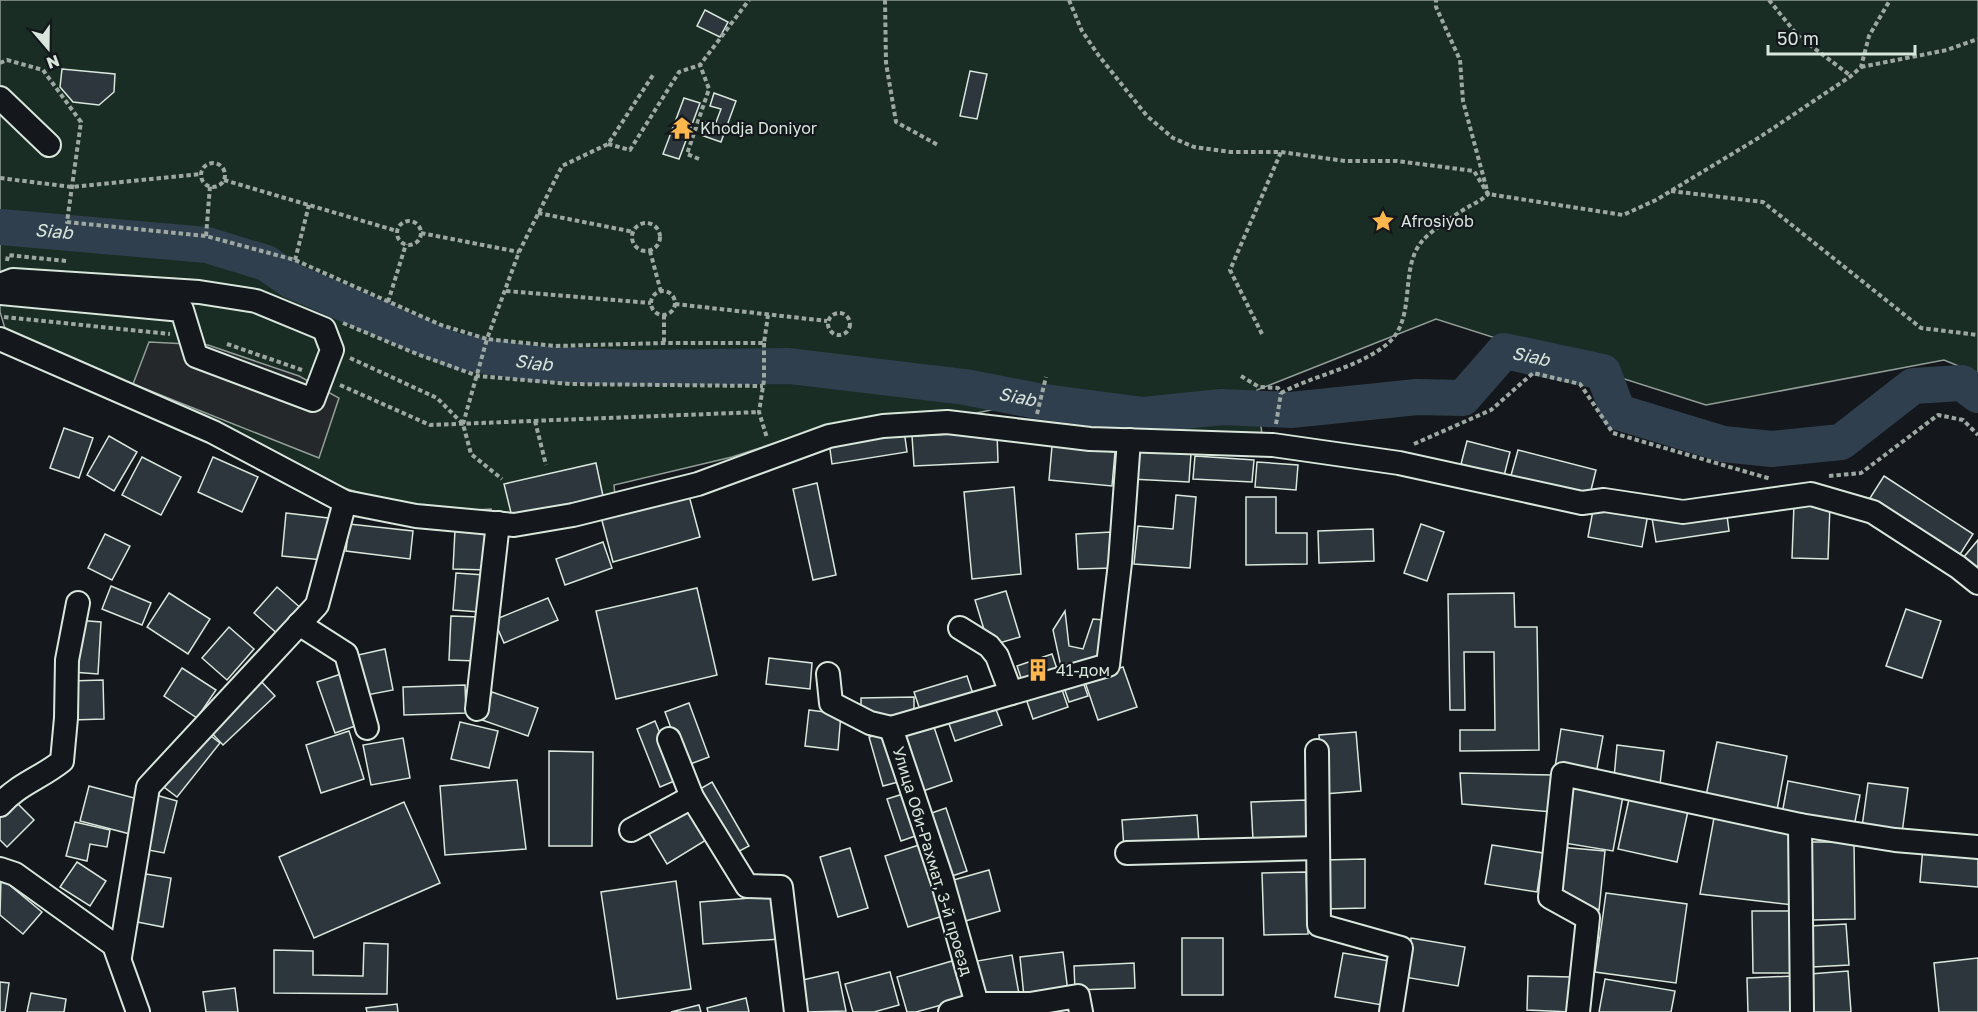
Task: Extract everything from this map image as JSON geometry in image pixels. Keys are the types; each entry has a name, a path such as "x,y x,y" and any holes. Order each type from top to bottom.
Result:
{"street":[{"path":"0,98 49,145"},
{"path":"0,285 13,280 163,288 256,301 324,329 333,350 313,400 196,356 182,310 0,293"},
{"path":"0,339 213,432 345,502 416,516 514,525 595,509 698,484 828,436 883,426 947,422 1090,439 1273,445 1399,463 1582,503 1604,500 1683,512 1811,494 1873,512 1958,567 1978,583"},
{"name":"Улица Оби-Рахмат, 3-й проезд","path":"976,1004 942,880 891,728 1108,665 1120,563 1129,440"},
{"path":"120,957 148,787 317,605 345,502"},
{"path":"477,709 498,524"},
{"path":"0,805 12,791 42,777 62,761 68,660 78,603"},
{"path":"299,624 346,654 367,728"},
{"path":"960,628 989,646 998,656 1011,693"},
{"path":"828,674 831,702 870,723 891,728"},
{"path":"669,739 692,797 747,886 781,887 796,1012"},
{"path":"1317,751 1319,925 1401,948 1390,1012"},
{"path":"1578,1012 1588,918 1550,897 1563,774 1800,825 1895,840 1978,847"},
{"path":"631,830 692,797"},
{"path":"1800,825 1802,1012"},
{"path":"1127,853 1318,848"},
{"path":"0,869 15,874 114,945 138,1012"},
{"path":"950,1012 976,1004 1030,1004 1078,996 1081,1012"}],"path":[{"path":"608,144 630,150 679,72 700,65 749,0"},
{"path":"885,0 886,63 896,122 938,145"},
{"path":"1069,0 1082,31 1147,116 1173,138 1194,147 1281,152 1345,161 1397,161 1474,171 1488,194 1623,215 1671,191 1760,137 1861,67 1947,50 1978,39"},
{"path":"1437,0 1436,7 1460,60 1463,101 1488,194"},
{"path":"1769,0 1798,36 1851,76"},
{"path":"1861,67 1869,36 1890,0"},
{"path":"0,63 7,60 43,70 81,122 67,222 206,236 295,260 441,325 487,339 555,346 764,343"},
{"path":"699,159 687,154 709,89 700,65"},
{"path":"463,424 487,339 519,252 562,166 608,144 653,75"},
{"path":"1262,334 1230,270 1281,152"},
{"path":"216,163 224,170 224,180 220,184 210,186 206,184 201,174 206,165 216,163"},
{"path":"0,178 72,187 201,174"},
{"path":"224,180 397,231"},
{"path":"206,236 210,186"},
{"path":"1671,191 1763,202 1921,328 1978,335"},
{"path":"1281,393 1303,381 1353,363 1387,344 1401,323 1412,260 1424,238 1465,209 1480,202 1488,194"},
{"path":"295,260 309,205"},
{"path":"538,213 634,232"},
{"path":"412,221 420,228 421,233 416,242 406,244 398,238 397,231 402,223 412,221"},
{"path":"643,224 649,224 659,231 659,243 650,251 639,249 634,244 634,232 643,224"},
{"path":"421,233 519,252"},
{"path":"388,302 406,244"},
{"path":"650,251 661,291"},
{"path":"505,291 651,303"},
{"path":"651,303 661,291"},
{"path":"651,303 656,313 664,315 671,313 675,304 671,294 661,291"},
{"path":"675,304 827,321"},
{"path":"842,313 850,321 850,327 847,332 836,336 831,333 827,321 830,316 842,313"},
{"path":"664,315 664,343"},
{"path":"768,315 764,343 764,380 759,412 772,456"},
{"path":"333,350 437,398 463,424 471,454 502,479"},
{"path":"1412,445 1491,410 1533,373 1580,384 1613,434 1699,456 1778,481"},
{"path":"478,376 570,384 763,386"},
{"path":"1241,376 1259,387 1278,388 1281,393 1273,445"},
{"path":"1037,414 1046,377"},
{"path":"463,424 759,412"},
{"path":"1825,477 1861,473 1938,415 1963,420 1978,435"},
{"path":"535,421 546,465"}],"green space":[{"name":"Afrosiyob","path":"0,0 1978,0 1978,374 1944,360 1706,405 1436,319 1257,390 1263,444 1019,404 972,414 835,423 732,457 614,485 615,496 494,521 491,509 455,510 419,506 350,490 282,465 13,355 0,312"}],"shaded area":[{"path":"149,342 208,345 299,376 339,398 319,458 133,384"}],"building":[{"path":"705,10 728,22 720,37 697,26"},
{"path":"62,69 115,74 114,92 99,105 73,102 60,87"},
{"path":"970,71 987,74 977,119 960,116"},
{"path":"714,93 736,101 721,142 701,135 706,122 715,125 721,109 710,106"},
{"name":"Khodja Doniyor","path":"684,98 700,103 679,159 663,154"},
{"path":"64,428 93,438 79,478 50,468"},
{"path":"904,430 907,452 832,464 829,442"},
{"path":"997,432 998,462 914,466 912,436"},
{"path":"109,436 137,452 114,491 87,475"},
{"path":"1467,441 1510,452 1504,476 1461,464"},
{"path":"1052,446 1115,452 1112,486 1049,480"},
{"path":"1518,450 1596,470 1589,498 1510,479"},
{"path":"1133,451 1191,454 1189,482 1131,479"},
{"path":"1195,456 1254,460 1252,482 1193,479"},
{"path":"142,457 181,477 161,515 122,495"},
{"path":"213,457 258,477 242,512 198,492"},
{"path":"1257,462 1298,465 1296,490 1255,487"},
{"path":"596,463 603,496 512,517 504,484"},
{"path":"1884,476 1973,534 1959,556 1870,498"},
{"path":"817,483 836,575 813,580 793,489"},
{"path":"1014,487 1021,574 972,579 964,492"},
{"path":"688,492 700,537 613,562 601,517"},
{"path":"1176,495 1196,497 1190,568 1134,564 1138,526 1173,529"},
{"path":"1246,497 1276,497 1276,533 1307,533 1307,564 1246,565"},
{"path":"1794,504 1830,505 1828,559 1792,558"},
{"path":"1594,505 1648,514 1642,547 1588,537"},
{"path":"1726,508 1729,531 1656,542 1652,518"},
{"path":"286,513 328,518 323,560 282,556"},
{"path":"349,524 413,531 410,559 346,551"},
{"path":"1421,524 1444,532 1427,581 1404,573"},
{"path":"1373,529 1374,561 1319,563 1318,531"},
{"path":"455,530 491,532 489,570 453,569"},
{"path":"1111,532 1113,568 1078,569 1076,534"},
{"path":"105,534 130,546 112,580 88,568"},
{"path":"1978,540 1978,571 1963,558"},
{"path":"603,542 612,568 565,585 556,559"},
{"path":"456,573 484,575 480,612 453,610"},
{"path":"111,586 151,603 142,625 102,609"},
{"path":"277,587 303,610 280,636 254,613"},
{"path":"697,588 717,675 616,699 596,611"},
{"path":"1006,591 1020,637 989,646 975,600"},
{"path":"169,593 210,619 188,654 147,627"},
{"path":"1514,593 1515,627 1537,627 1539,750 1460,751 1460,730 1495,730 1494,652 1464,652 1465,710 1450,710 1448,594"},
{"path":"548,598 558,620 504,643 494,620"},
{"path":"1906,609 1941,621 1922,678 1886,666"},
{"path":"1065,611 1069,646 1083,649 1093,619 1104,620 1100,664 1063,676 1053,630"},
{"path":"451,616 479,617 477,661 449,660"},
{"path":"76,620 101,622 98,674 72,672"},
{"path":"229,627 254,649 227,680 202,658"},
{"path":"385,649 393,690 367,695 358,655"},
{"name":"41-дом","path":"1052,654 1059,675 1024,687 1017,666"},
{"path":"769,658 812,663 810,689 766,684"},
{"path":"1123,667 1137,707 1098,720 1084,679"},
{"path":"182,668 216,690 197,718 164,696"},
{"path":"344,673 361,724 335,733 317,682"},
{"path":"967,676 975,700 922,716 914,692"},
{"path":"1081,676 1088,696 1069,702 1062,682"},
{"path":"258,678 275,696 223,745 206,727"},
{"path":"103,680 104,719 71,720 70,681"},
{"path":"1059,681 1068,707 1033,719 1024,693"},
{"path":"465,685 466,713 404,715 403,687"},
{"path":"492,692 538,708 528,736 482,720"},
{"path":"914,697 914,715 861,716 861,698"},
{"path":"992,699 1002,725 955,741 946,715"},
{"path":"689,703 709,757 685,766 665,712"},
{"path":"809,710 841,714 838,750 805,746"},
{"path":"931,718 952,781 917,793 895,730"},
{"path":"655,721 679,779 660,787 637,729"},
{"path":"460,722 498,731 489,768 451,759"},
{"path":"1561,729 1603,736 1596,774 1555,767"},
{"path":"203,730 220,743 177,797 160,784"},
{"path":"349,731 364,779 321,793 306,745"},
{"path":"888,732 902,781 883,786 869,737"},
{"path":"1356,732 1361,791 1324,794 1319,735"},
{"path":"403,738 410,778 371,785 363,745"},
{"path":"1717,742 1787,756 1777,810 1706,796"},
{"path":"1617,745 1664,751 1660,784 1614,778"},
{"path":"549,751 593,752 592,846 549,846"},
{"path":"1460,773 1553,775 1552,812 1462,804"},
{"path":"517,780 526,849 445,855 440,786"},
{"path":"1788,781 1860,795 1854,827 1782,814"},
{"path":"712,782 749,846 732,855 695,792"},
{"path":"1868,783 1908,788 1902,833 1862,827"},
{"path":"89,786 138,799 130,834 80,821"},
{"path":"1568,786 1623,796 1613,851 1558,842"},
{"path":"906,793 921,834 901,841 887,799"},
{"path":"156,795 177,801 164,853 143,849"},
{"path":"1629,799 1688,811 1677,862 1618,849"},
{"path":"14,800 34,820 7,847 0,840 0,814"},
{"path":"1306,800 1307,838 1253,840 1251,802"},
{"path":"404,802 440,883 314,938 279,857"},
{"path":"689,802 711,837 667,864 646,829"},
{"path":"946,808 967,871 946,878 926,815"},
{"path":"1197,815 1199,844 1124,849 1122,820"},
{"path":"1714,818 1790,834 1793,905 1700,894"},
{"path":"75,822 110,830 107,847 90,844 87,861 66,856"},
{"path":"1812,842 1854,842 1855,919 1813,920"},
{"path":"922,844 946,915 908,927 885,856"},
{"path":"1492,845 1543,853 1537,892 1485,884"},
{"path":"1559,847 1605,851 1599,910 1555,891"},
{"path":"1923,847 1978,852 1978,887 1920,882"},
{"path":"850,848 868,908 838,917 820,857"},
{"path":"1365,859 1365,908 1324,909 1324,860"},
{"path":"77,862 106,881 90,906 60,887"},
{"path":"989,870 1000,911 962,922 950,881"},
{"path":"1306,872 1308,934 1264,935 1262,873"},
{"path":"140,873 171,878 163,927 132,921"},
{"path":"1,878 42,912 23,934 0,915"},
{"path":"676,881 691,989 617,999 601,892"},
{"path":"1606,893 1687,904 1676,983 1595,972"},
{"path":"777,896 780,939 703,944 700,902"},
{"path":"1752,911 1794,911 1794,973 1753,973"},
{"path":"1846,924 1849,965 1812,967 1810,926"},
{"path":"1182,938 1223,938 1223,995 1182,995"},
{"path":"1411,938 1465,947 1458,986 1404,977"},
{"path":"364,943 388,944 387,994 274,993 274,950 313,951 313,975 363,976"},
{"path":"1063,952 1068,992 1024,997 1020,957"},
{"path":"1343,953 1390,961 1382,1005 1335,997"},
{"path":"1012,955 1019,994 983,1001 977,961"},
{"path":"1978,958 1978,1012 1939,1012 1934,963"},
{"path":"952,961 963,999 916,1012 907,1012 897,977"},
{"path":"1134,963 1135,988 1075,990 1074,966"},
{"path":"1848,971 1851,1012 1813,1012 1810,974"},
{"path":"838,972 846,1011 805,1012 798,981"},
{"path":"890,972 899,1005 874,1012 853,1012 845,984"},
{"path":"1528,976 1572,977 1571,1012 1527,1010"},
{"path":"1794,976 1794,1012 1748,1012 1747,978"},
{"path":"1605,979 1675,991 1671,1012 1599,1012"},
{"path":"0,982 9,983 5,1012 0,1012"},
{"path":"235,988 238,1012 206,1012 203,992"},
{"path":"31,993 66,999 64,1012 27,1012"},
{"path":"746,998 749,1012 708,1012 707,1008"},
{"path":"397,1004 398,1012 367,1012 366,1008"},
{"path":"699,1005 701,1012 671,1012"}],"waterway":[{"name":"Siab","path":"0,227 207,245 266,263 292,281 455,351 537,364 638,368 789,366 965,387 1037,401 1143,415 1222,407 1291,410 1417,397 1463,398 1504,351 1603,372 1618,412 1723,444 1772,449 1841,442 1913,386 1962,383 1978,395"}],"place":[{"name":"Khodja Doniyor","path":"682,128"},
{"name":"Afrosiyob","path":"1383,221"},
{"name":"41-дом","path":"1038,670"}]}
